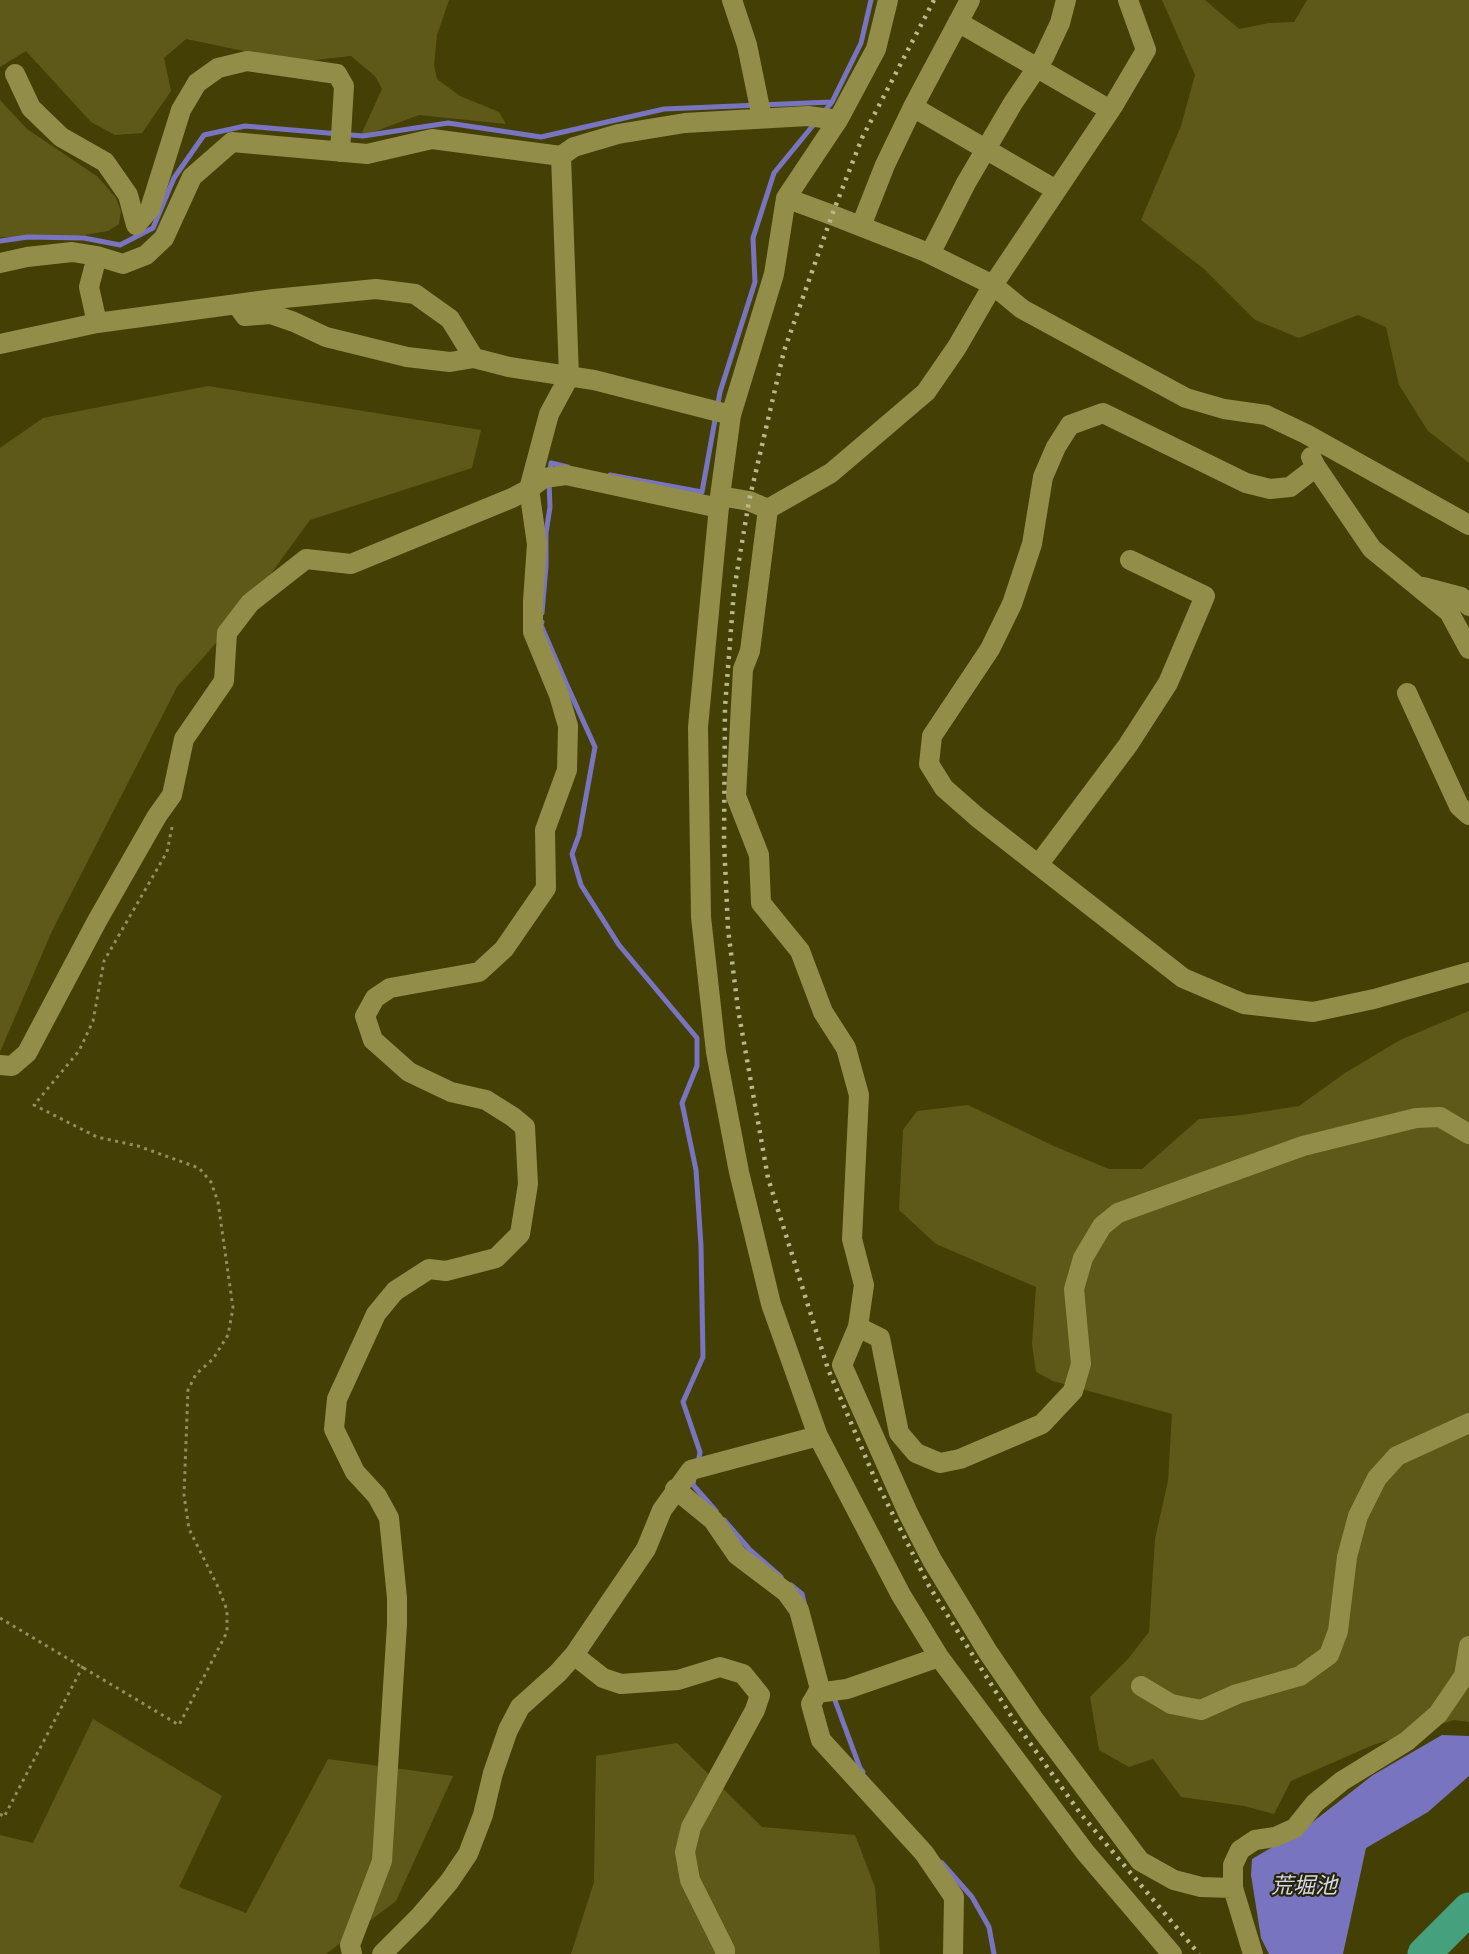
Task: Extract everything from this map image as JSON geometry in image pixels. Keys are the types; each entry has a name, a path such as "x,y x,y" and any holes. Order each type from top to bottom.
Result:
{"highway":[{"path":"1434,1945 1469,1910"}],"street":[{"path":"732,0 747,45 762,118"},
{"path":"888,0 876,49 838,120 786,198 774,274 731,416 719,502 698,727 700,917 716,1052 739,1172 771,1305 818,1436 901,1595 939,1657 1084,1852 1172,1954"},
{"path":"861,226 885,165 970,0"},
{"path":"930,254 952,208 1053,39 1066,0"},
{"path":"768,509 831,473 926,392 957,347 993,285 1110,110 1146,50 1128,0"},
{"path":"958,22 1110,110"},
{"path":"15,74 31,108 61,137 105,162 128,195 136,225 150,209 181,110 196,83 218,68 247,61 337,74 344,86 340,152"},
{"path":"913,107 1056,190"},
{"path":"0,263 27,257 72,252 97,256 123,264 146,255 164,238 192,177 232,142 367,154 432,139 561,156 574,147 618,134 685,123 808,116 838,120"},
{"path":"352,1954 350,1945 382,1861 397,1636 397,1598 389,1518 377,1496 355,1472 334,1430 338,1399 376,1314 395,1291 429,1269 446,1271 495,1258 520,1234 528,1185 525,1127 513,1116 486,1100 451,1092 409,1072 373,1040 364,1016 375,998 390,988 479,972 504,949 546,888 545,830 567,770 568,726 559,695 533,632 537,544 529,489 549,414 568,377 561,156"},
{"path":"786,198 930,254 993,285 1022,309 1186,398 1224,409 1266,415 1306,434 1469,525"},
{"path":"97,256 89,287 97,323"},
{"path":"0,344 97,323 236,304 376,289 415,294 450,319 474,358"},
{"path":"236,304 245,316 271,314 326,337 407,357 450,362 474,358 510,368 594,380 731,416"},
{"path":"1316,467 1290,487 1270,489 1246,483 1102,413 1070,425 1056,447 1043,477 1032,544 1012,604 990,649 932,736 929,764 944,788 977,817 1183,978 1244,1005 1313,1012 1374,999 1469,972"},
{"path":"1306,434 1312,461 1372,549 1449,612 1469,649"},
{"path":"0,1065 12,1066 27,1053 97,921 157,816 172,795 184,739 224,681 227,633 250,603 306,559 351,564 512,498 544,478 566,475 719,502 749,501 768,509"},
{"path":"768,509 750,651 743,669 736,796 759,855 761,903 800,951 823,1012 846,1048 859,1095 852,1239 864,1285 858,1327 842,1365 908,1513 932,1560 988,1652 1033,1718 1140,1861 1174,1880 1201,1887 1233,1888"},
{"path":"1038,865 1128,745 1168,683 1205,596 1130,560"},
{"path":"1416,585 1461,597 1469,606"},
{"path":"1407,693 1459,806 1469,815"},
{"path":"858,1327 880,1338 899,1433 916,1453 940,1463 960,1459 1042,1424 1073,1391 1081,1365 1074,1289 1083,1258 1102,1226 1118,1213 1304,1146 1416,1118 1440,1116 1469,1134"},
{"path":"1141,1686 1171,1704 1201,1710 1237,1694 1300,1676 1329,1655 1338,1631 1350,1547 1358,1516 1377,1478 1397,1456 1469,1423"},
{"path":"382,1954 420,1916 449,1882 468,1854 483,1815 493,1773 508,1730 520,1707 574,1655 646,1549 662,1510 675,1490 692,1470 818,1436"},
{"path":"675,1490 713,1520 736,1555 786,1592 799,1610 820,1689 810,1704 821,1740 924,1853 954,1897 953,1954"},
{"path":"1253,1954 1233,1888 1233,1865 1240,1850 1255,1840 1275,1837 1295,1828 1315,1803 1342,1781 1407,1741 1438,1714 1464,1676 1469,1646"},
{"path":"574,1655 603,1678 621,1684 678,1680 720,1667 743,1674 760,1695 755,1710 691,1827 685,1852 690,1880 725,1954"},
{"path":"817,1693 848,1689 939,1657"}],"path":[{"path":"0,1618 179,1725 227,1632 226,1610 218,1587 189,1529 184,1495 188,1390 196,1374 213,1359 228,1335 233,1308 219,1202 211,1182 199,1168 138,1146 97,1137 34,1105 79,1051 93,1021 104,960 167,852 172,831 172,795"},
{"path":"0,1814 4,1817 83,1666"}],"shaded area":[{"path":"0,0 449,0 437,35 434,65 437,79 460,96 499,112 506,124 419,115 360,137 382,89 375,76 351,56 297,62 186,39 164,58 171,91 142,133 115,135 91,122 26,51 0,67"},
{"path":"1162,0 1205,0 1239,29 1269,23 1294,22 1307,0 1469,0 1469,463 1428,431 1399,385 1386,327 1358,315 1299,338 1255,320 1204,269 1141,220 1181,126 1195,75"},
{"path":"0,100 27,129 98,177 116,198 121,211 119,224 108,231 66,238 0,237"},
{"path":"208,386 481,430 472,468 310,520 241,615 177,687 52,931 0,1052 0,448 43,418"},
{"path":"1469,1011 1469,1722 1454,1720 1373,1745 1291,1781 1274,1814 1244,1806 1181,1797 1153,1759 1129,1767 1099,1750 1090,1697 1128,1659 1149,1632 1155,1539 1168,1481 1172,1414 1053,1381 1036,1372 1032,1344 1036,1287 936,1244 899,1210 903,1130 917,1111 968,1105 1056,1147 1109,1169 1142,1169 1199,1119 1299,1106 1345,1073 1400,1040"},
{"path":"93,1719 222,1796 179,1887 246,1913 328,1759 453,1776 396,1901 326,1954 0,1954 0,1835 33,1843"},
{"path":"677,1743 762,1827 855,1835 875,1887 880,1954 571,1954 594,1882 596,1756"}],"water":[{"name":"荒堀池","path":"1442,1735 1469,1736 1469,1776 1428,1812 1366,1848 1343,1954 1269,1954 1261,1938 1251,1875 1252,1859 1305,1828 1373,1775"}],"waterway":[{"path":"823,113 832,102 861,43 871,0"},
{"path":"0,241 28,237 84,238 120,245 153,228 174,178 204,135 245,126 363,136 448,123 541,137 664,109 832,102"},
{"path":"610,475 702,492 720,392 755,282 753,238 774,173 815,123"},
{"path":"550,472 551,463 568,467"},
{"path":"542,613 546,533 550,507 549,481"},
{"path":"542,622 541,625 595,747 579,835 572,854 581,885 619,945 697,1038 697,1066 682,1103 696,1170 701,1246 703,1357 683,1402 700,1452 698,1463"},
{"path":"694,1478 693,1485 716,1511"},
{"path":"724,1520 750,1550 781,1577"},
{"path":"791,1585 802,1594 805,1606"},
{"path":"833,1695 863,1772"},
{"path":"942,1863 972,1897 989,1927 994,1954"}],"railway":[{"path":"934,0 862,138 832,215 784,351 749,501 734,590 725,707 724,841 728,929 738,1009 768,1178 828,1369 875,1479 929,1586 1015,1722 1080,1813 1199,1954"}]}
